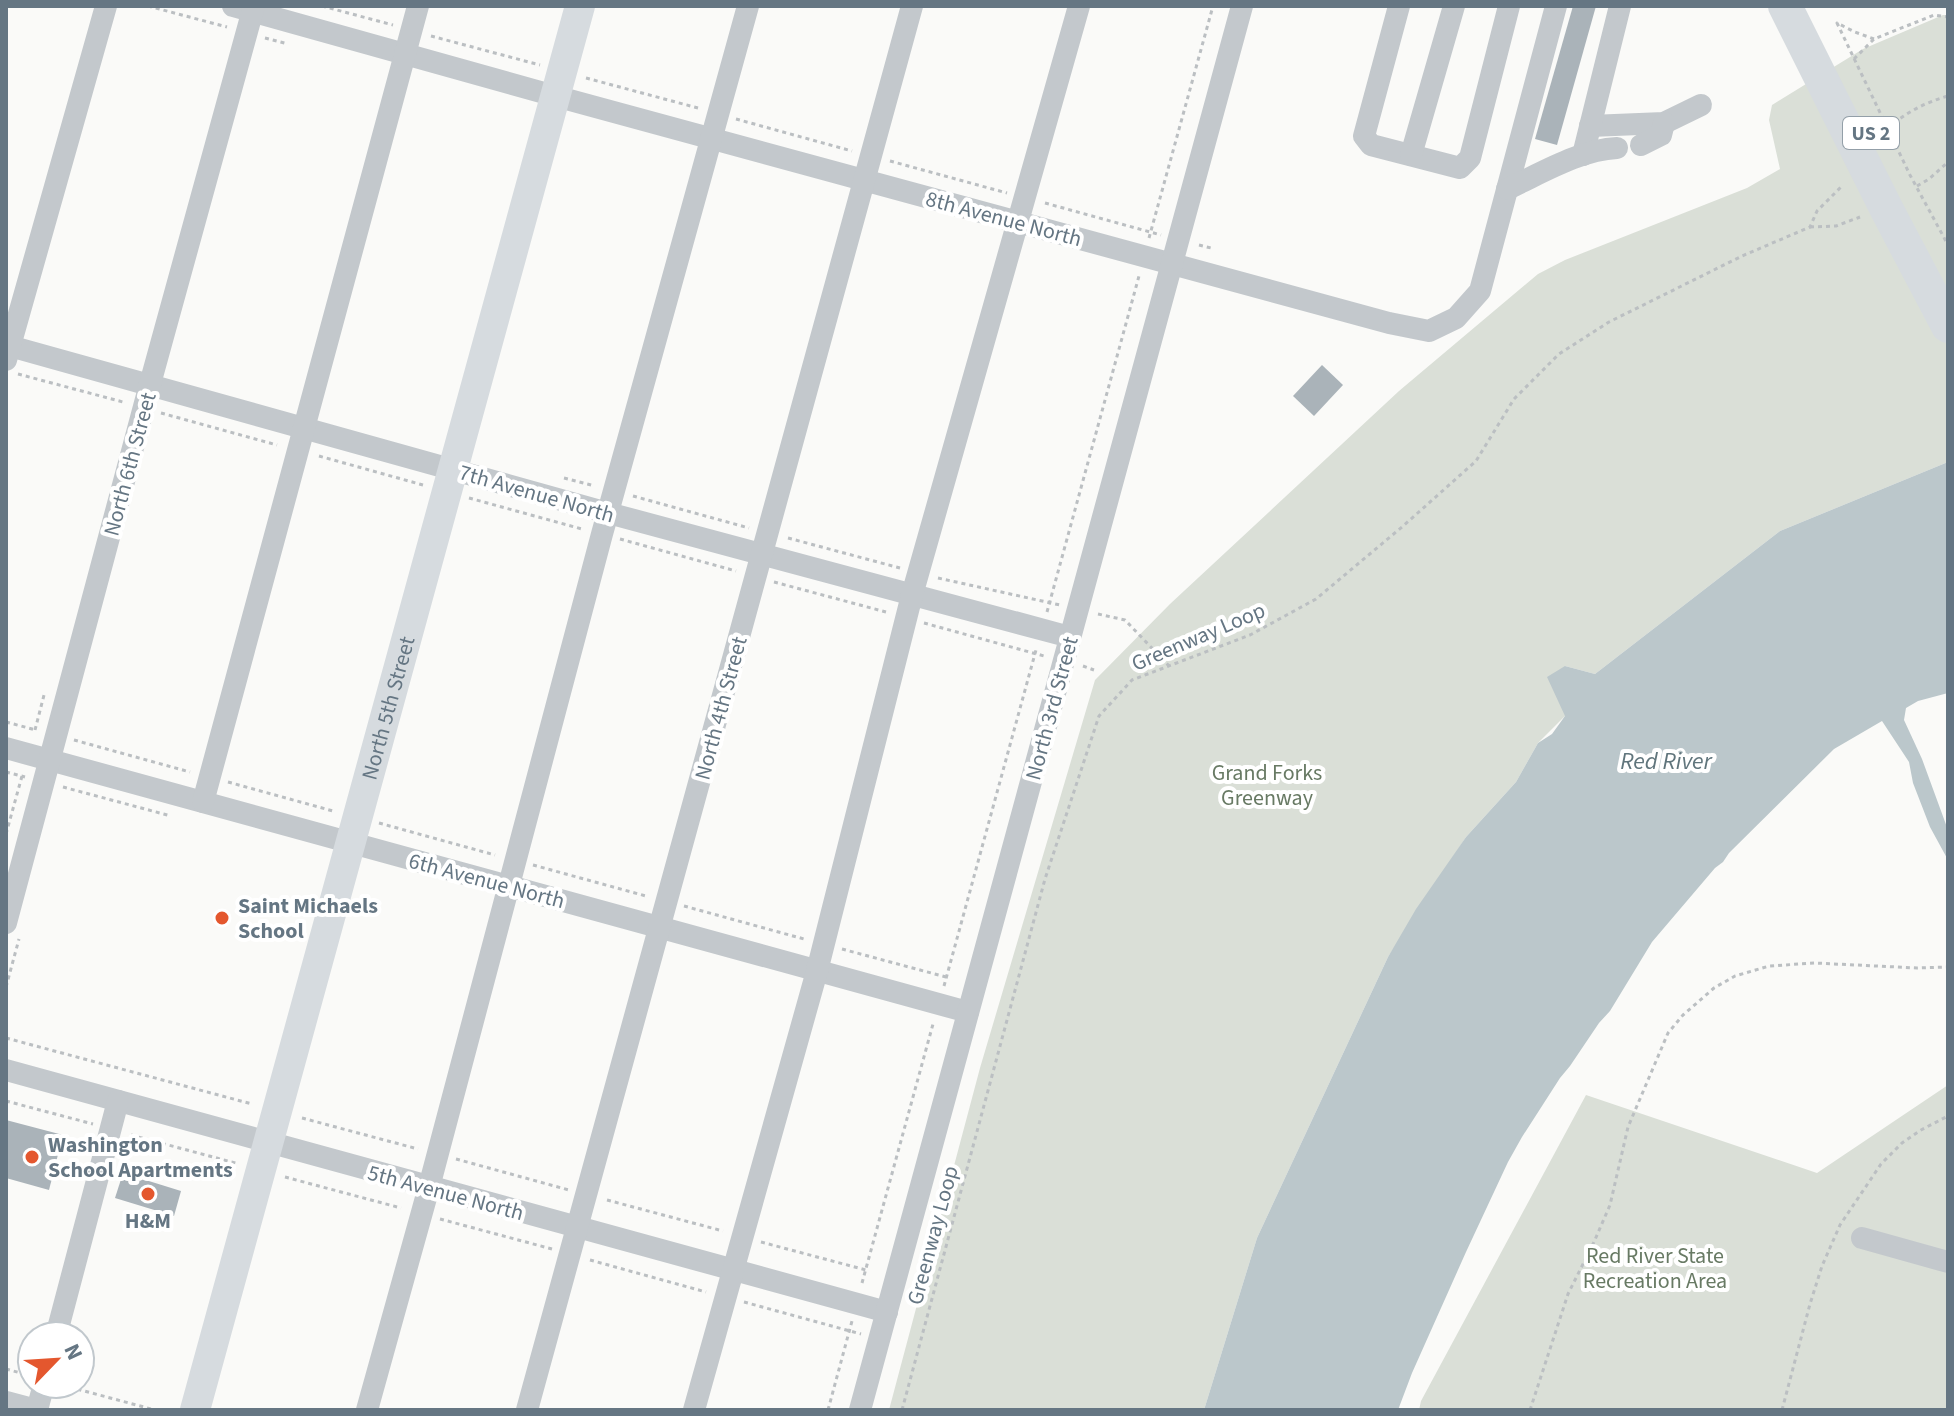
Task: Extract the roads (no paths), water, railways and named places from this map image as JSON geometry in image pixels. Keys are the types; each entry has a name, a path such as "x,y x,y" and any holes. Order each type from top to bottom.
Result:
{"highway":[{"name":"US 2","path":"1785,6 1837,68"},
{"name":"US 2","path":"1811,6 1892,203 1943,302"}],"main road":[{"name":"North 5th Street","path":"195,1410 580,6"}],"street":[{"path":"7,351 106,6"},
{"path":"203,802 418,6"},
{"path":"367,1410 748,6"},
{"name":"North 4th Street","path":"527,1410 912,6"},
{"path":"694,1410 817,971 915,584 1079,6"},
{"name":"North 3rd Street","path":"860,1410 1242,6"},
{"path":"1399,6 1364,136 1371,145 1460,168 1470,158 1509,6"},
{"path":"1411,155 1454,6"},
{"name":"8th Avenue North","path":"247,8 404,54 558,84 712,139 1389,323 1429,331 1456,318 1480,291 1556,6"},
{"path":"1583,155 1620,6"},
{"name":"North 6th Street","path":"6,923 247,8"},
{"path":"1590,126 1664,123 1701,105"},
{"path":"1641,145 1661,135 1664,123"},
{"path":"1507,189 1583,155 1617,148"},
{"name":"7th Avenue North","path":"7,351 150,384 304,428 449,480 605,524 765,544 915,584 1042,630 1070,637"},
{"name":"6th Avenue North","path":"6,748 203,802 355,830 508,886 968,1012"},
{"name":"5th Avenue North","path":"6,1070 118,1101 264,1156 429,1187 887,1312"},
{"path":"60,1320 118,1101"},
{"path":"1862,1238 1948,1262"},
{"path":"6,1402 37,1410"}],"water":[{"name":"Red River","path":"1948,462 1948,693 1918,701 1906,708 1904,720 1948,830 1948,860 1930,827 1913,783 1909,762 1882,721 1834,749 1729,853 1652,942 1610,1011 1560,1078 1508,1162 1398,1410 1204,1410 1257,1238 1388,957 1416,909 1466,837 1516,782 1538,743 1552,734 1565,716 1547,677 1565,666 1595,674 1780,531"}],"place":[{"name":"Saint Michaels School","path":"222,918"},
{"name":"Washington School Apartments","path":"32,1157"},
{"name":"H&M","path":"148,1194"}],"park label":[{"name":"Grand Forks Greenway","path":"1267,784"},
{"name":"Red River State Recreation Area","path":"1655,1268"}]}
